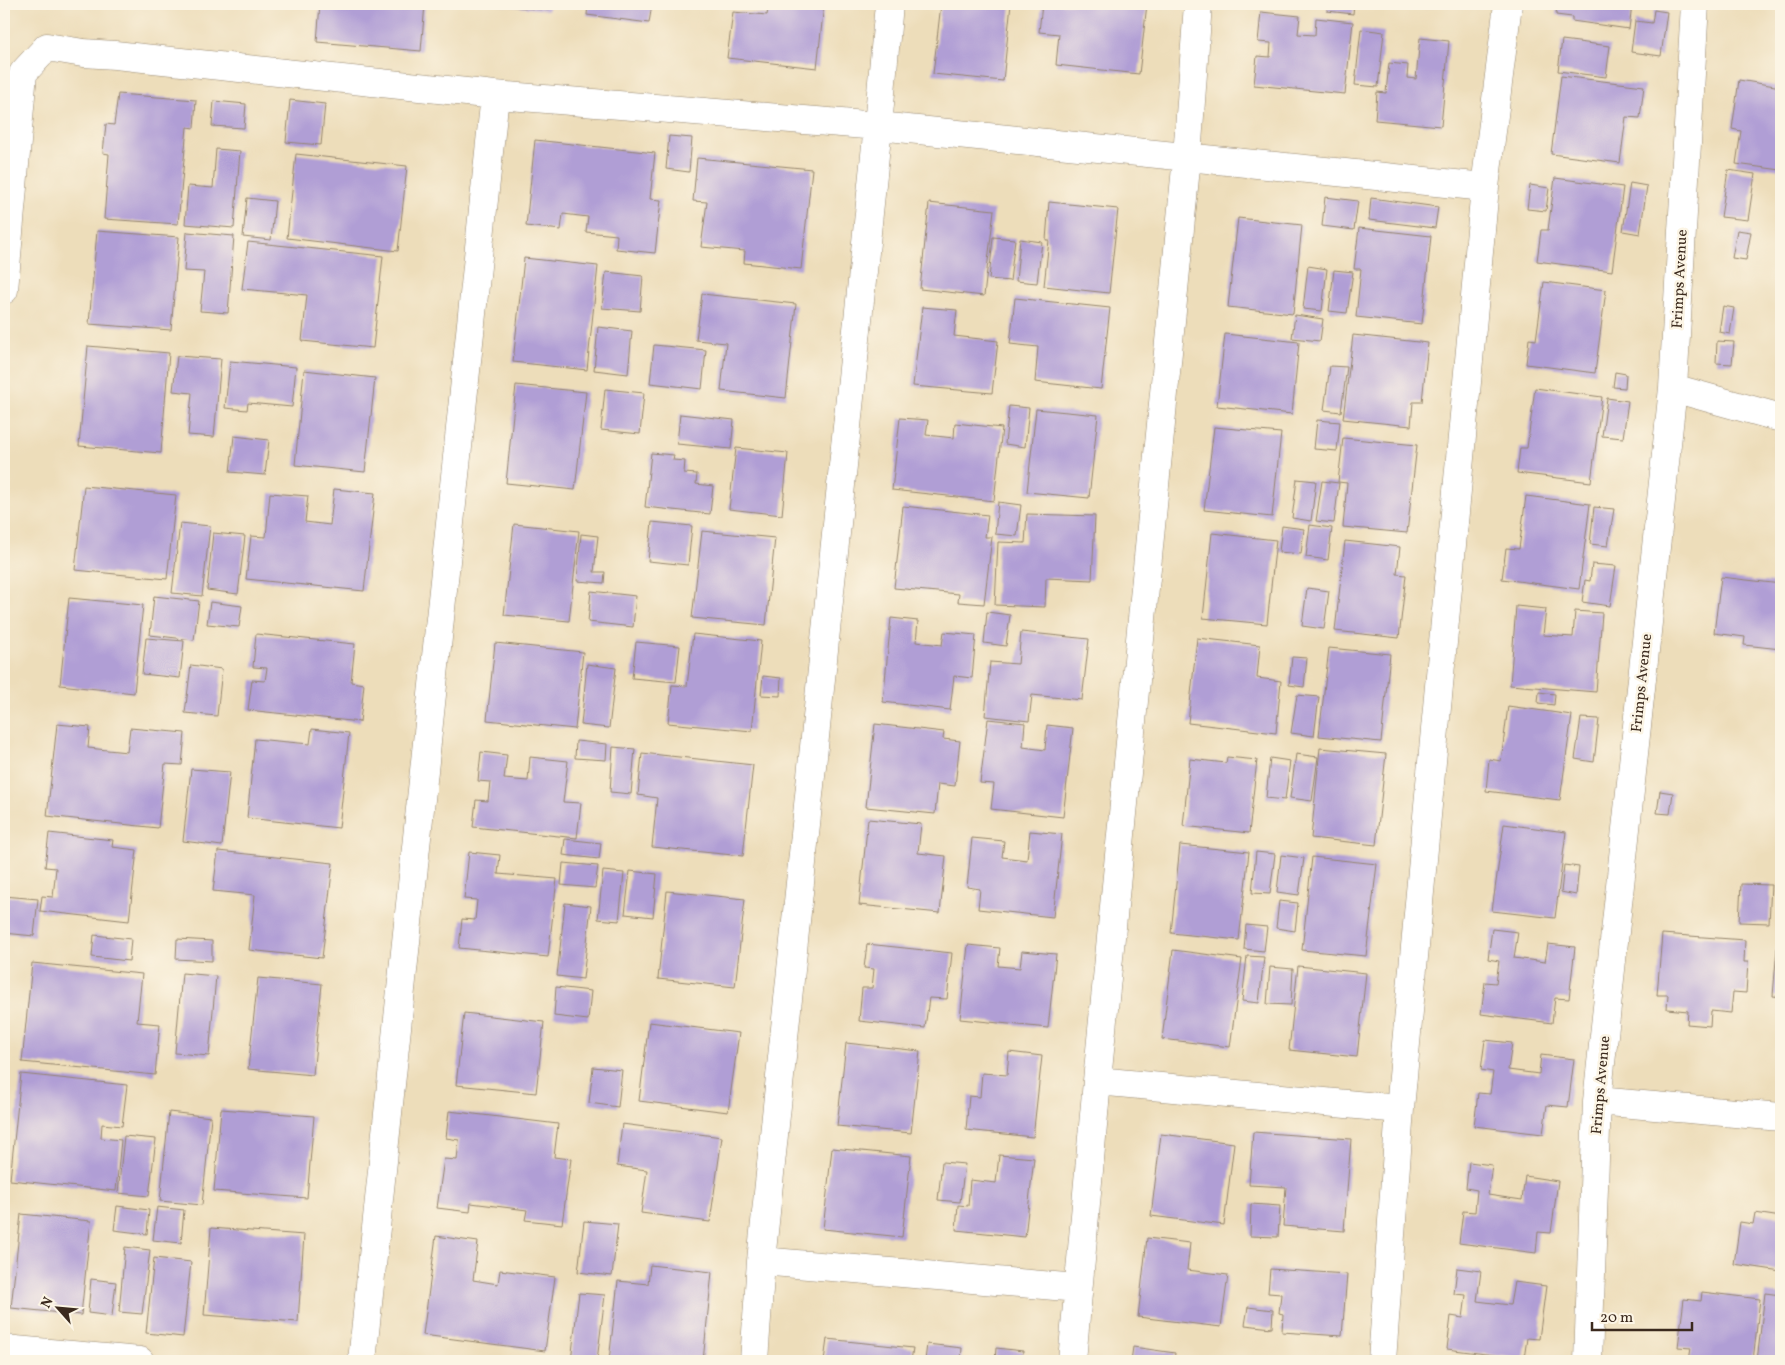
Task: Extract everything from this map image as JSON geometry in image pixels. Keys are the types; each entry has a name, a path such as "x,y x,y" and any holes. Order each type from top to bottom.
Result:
{"street":[{"path":"754,1361 761,1261 889,4"},
{"path":"1072,1361 1097,1081 1187,157 1198,4"},
{"path":"1382,1361 1400,1109 1485,187 1508,4"},
{"name":"Frimps Avenue","path":"1588,1361 1597,1101 1672,388 1695,4"},
{"path":"4,290 23,74 47,47 83,53 115,54 494,94 878,126 1485,187"},
{"path":"362,1361 494,94"},
{"path":"1672,388 1781,418"},
{"path":"1097,1081 1400,1109"},
{"path":"1597,1101 1781,1118"},
{"path":"761,1261 1078,1288"},
{"path":"4,1349 140,1361"}],"building":[{"path":"320,4 425,4 421,51 317,42"},
{"path":"499,4 549,4 548,10"},
{"path":"588,4 652,4 649,23 587,15"},
{"path":"769,4 824,4 817,68 727,58 733,12 767,15"},
{"path":"941,4 1011,4 1003,81 933,74"},
{"path":"1042,4 1147,4 1139,74 1056,65 1059,34 1039,32"},
{"path":"1328,4 1354,4 1353,14 1327,11"},
{"path":"1557,4 1632,4 1629,29 1572,21 1572,17 1556,15"},
{"path":"1654,10 1667,12 1661,56 1631,52 1635,21 1652,23"},
{"path":"1261,12 1300,16 1298,34 1315,35 1316,18 1353,22 1345,94 1254,85 1257,56 1270,57 1271,43 1258,42"},
{"path":"1361,29 1384,32 1378,87 1355,85"},
{"path":"1420,38 1449,41 1441,126 1375,120 1377,92 1386,93 1389,63 1408,65 1407,78 1416,79"},
{"path":"1562,40 1610,46 1606,77 1558,71"},
{"path":"1561,76 1644,86 1640,118 1626,117 1620,163 1551,154"},
{"path":"1739,80 1781,87 1781,170 1736,164 1741,131 1732,129"},
{"path":"118,94 196,100 194,128 187,127 178,224 104,219 109,154 103,153 106,124 114,125"},
{"path":"290,100 325,104 321,145 286,142"},
{"path":"214,101 246,104 244,128 212,126"},
{"path":"669,136 692,138 689,172 666,169"},
{"path":"535,140 655,153 650,199 661,200 655,253 616,249 617,235 586,232 588,217 563,214 561,230 526,226"},
{"path":"216,149 240,151 234,228 185,224 188,186 213,188"},
{"path":"296,154 407,166 398,251 287,238"},
{"path":"697,158 812,169 801,269 744,263 745,251 701,247 707,202 693,201"},
{"path":"1728,170 1755,174 1748,220 1721,217"},
{"path":"1555,178 1623,187 1612,271 1537,261 1541,230 1548,230"},
{"path":"1630,183 1647,186 1640,234 1623,231"},
{"path":"1530,185 1549,188 1546,211 1527,209"},
{"path":"1325,197 1358,201 1354,230 1322,226"},
{"path":"247,198 275,201 271,240 243,237"},
{"path":"1371,198 1438,207 1435,228 1369,220"},
{"path":"1049,202 1118,209 1109,293 1044,286 1049,240 1046,240"},
{"path":"929,203 994,210 984,296 920,289"},
{"path":"1238,218 1302,225 1293,314 1228,307"},
{"path":"1359,228 1431,236 1422,324 1356,317 1361,269 1354,269"},
{"path":"1737,230 1751,232 1746,260 1732,258"},
{"path":"97,231 179,237 171,330 89,324"},
{"path":"187,232 234,236 228,313 200,311 204,272 184,271"},
{"path":"993,237 1015,239 1010,281 989,279"},
{"path":"1020,239 1042,242 1037,283 1016,281"},
{"path":"248,242 383,256 373,348 302,341 307,295 242,289"},
{"path":"524,258 598,266 587,370 513,362"},
{"path":"1308,266 1327,269 1322,311 1303,309"},
{"path":"1334,270 1353,272 1347,313 1329,311"},
{"path":"606,272 643,276 640,311 602,308"},
{"path":"1544,282 1606,290 1595,373 1526,364 1529,339 1536,340"},
{"path":"702,294 796,304 786,398 721,391 726,343 696,340"},
{"path":"1015,298 1110,308 1101,389 1035,382 1038,347 1010,344"},
{"path":"1723,306 1734,308 1730,334 1719,332"},
{"path":"922,307 957,310 954,336 998,341 992,393 913,386"},
{"path":"1295,315 1323,319 1320,341 1292,338"},
{"path":"598,327 632,331 628,374 594,370"},
{"path":"1225,334 1299,342 1292,414 1217,406"},
{"path":"1353,335 1428,343 1422,402 1413,402 1411,426 1343,419"},
{"path":"1717,341 1734,342 1732,364 1716,363"},
{"path":"654,345 706,350 702,389 650,383"},
{"path":"88,346 169,353 161,453 79,446"},
{"path":"177,356 221,359 214,437 188,435 192,393 173,391"},
{"path":"230,361 296,367 292,407 248,403 247,410 225,408"},
{"path":"1330,366 1347,367 1341,412 1324,410"},
{"path":"304,370 375,378 365,472 295,465"},
{"path":"1615,372 1626,374 1625,388 1613,387"},
{"path":"516,385 586,392 575,490 506,483"},
{"path":"1535,388 1602,397 1591,482 1517,473 1520,448 1527,448"},
{"path":"605,389 644,393 640,434 601,430"},
{"path":"1607,398 1628,401 1623,438 1602,436"},
{"path":"1009,406 1029,408 1025,447 1005,444"},
{"path":"1036,409 1098,415 1089,498 1027,492"},
{"path":"680,414 734,420 731,449 677,444"},
{"path":"900,418 928,420 926,435 954,438 955,423 1002,428 994,501 892,490"},
{"path":"1317,420 1340,422 1337,451 1314,449"},
{"path":"1214,427 1281,433 1272,517 1204,510"},
{"path":"234,436 269,440 265,475 230,472"},
{"path":"1343,438 1417,445 1407,533 1343,527 1347,483 1338,482"},
{"path":"736,448 788,453 782,515 729,509"},
{"path":"651,453 674,455 673,460 685,461 684,473 697,474 696,484 713,486 710,514 645,507"},
{"path":"1297,479 1316,481 1311,521 1292,518"},
{"path":"1322,481 1339,483 1334,523 1316,521"},
{"path":"84,486 176,495 167,579 75,570"},
{"path":"334,489 375,493 364,591 246,579 251,536 266,537 270,493 308,496 305,522 330,525"},
{"path":"1526,496 1590,504 1579,589 1502,579 1506,548 1519,549"},
{"path":"998,502 1021,505 1017,536 995,534"},
{"path":"903,506 988,515 985,537 992,537 984,604 958,602 959,594 894,588"},
{"path":"1594,507 1614,509 1608,546 1590,544"},
{"path":"1027,514 1095,516 1092,580 1046,578 1045,607 995,605 998,542 1025,543"},
{"path":"652,522 692,526 688,565 648,561"},
{"path":"180,523 210,526 202,596 172,593"},
{"path":"514,524 579,531 569,621 504,615"},
{"path":"1310,525 1332,528 1328,560 1306,557"},
{"path":"1282,526 1304,529 1301,554 1279,552"},
{"path":"702,531 775,538 766,625 692,618"},
{"path":"213,533 245,536 238,594 207,590"},
{"path":"1212,533 1276,540 1267,624 1203,618"},
{"path":"581,534 598,536 594,572 605,572 604,583 577,581"},
{"path":"1345,541 1400,547 1397,574 1406,575 1399,638 1335,631"},
{"path":"1592,564 1616,566 1610,606 1582,602 1585,580 1590,581"},
{"path":"1721,577 1781,584 1781,649 1744,645 1745,637 1714,633"},
{"path":"1307,588 1329,591 1324,629 1302,626"},
{"path":"591,591 636,596 633,627 588,622"},
{"path":"154,596 199,601 194,640 150,635"},
{"path":"69,598 143,605 134,693 60,685"},
{"path":"210,602 242,606 239,627 207,624"},
{"path":"1516,606 1546,609 1543,635 1573,637 1575,611 1602,613 1596,692 1510,685"},
{"path":"987,612 1010,615 1006,646 984,643"},
{"path":"891,618 918,621 916,642 942,645 944,632 976,635 972,678 954,676 950,710 883,702"},
{"path":"1021,632 1089,639 1082,700 1032,695 1029,721 985,716 990,662 1018,664"},
{"path":"256,634 355,644 351,682 364,684 360,722 248,710 252,680 265,681 267,668 253,667"},
{"path":"693,634 761,641 752,731 668,723 672,685 687,686"},
{"path":"146,638 184,641 180,678 142,674"},
{"path":"1197,638 1260,645 1257,678 1281,681 1276,733 1188,723"},
{"path":"636,642 680,646 676,682 632,678"},
{"path":"495,643 583,652 575,729 487,720"},
{"path":"1329,648 1390,654 1381,742 1319,736"},
{"path":"1292,657 1307,658 1304,687 1289,685"},
{"path":"587,664 616,668 609,728 581,725"},
{"path":"191,665 222,669 217,716 185,713"},
{"path":"763,676 781,678 780,696 761,695"},
{"path":"1539,692 1555,694 1554,705 1538,703"},
{"path":"1297,695 1319,697 1314,736 1291,733"},
{"path":"1508,706 1572,715 1560,800 1486,791 1489,759 1501,761"},
{"path":"1581,718 1599,719 1594,762 1575,759"},
{"path":"988,719 1025,723 1023,747 1045,750 1047,725 1073,728 1063,817 991,809 994,784 980,783"},
{"path":"57,724 90,727 88,748 127,752 130,728 185,733 182,765 165,764 158,828 47,816"},
{"path":"875,724 944,732 943,739 960,741 955,786 938,784 935,814 866,807"},
{"path":"312,729 349,733 339,828 247,818 255,739 310,744"},
{"path":"576,741 607,744 606,760 575,758"},
{"path":"613,747 635,749 631,794 610,792"},
{"path":"1320,748 1386,754 1376,845 1311,838"},
{"path":"481,752 507,755 504,779 528,781 530,757 568,761 563,802 581,803 577,838 473,827 476,800 488,801 490,782 478,781"},
{"path":"642,753 753,765 743,856 652,847 657,798 638,795"},
{"path":"1296,754 1318,757 1312,801 1290,798"},
{"path":"1227,757 1257,760 1249,833 1183,826 1190,759 1226,763"},
{"path":"1270,758 1290,761 1285,800 1266,798"},
{"path":"191,769 230,772 222,846 183,841"},
{"path":"1660,791 1673,793 1670,814 1657,813"},
{"path":"868,819 921,824 918,853 946,856 940,913 859,905"},
{"path":"1504,824 1566,832 1555,918 1492,911"},
{"path":"1030,831 1062,834 1053,917 978,909 980,889 967,887 972,838 1004,841 1002,857 1027,860"},
{"path":"49,833 113,840 112,847 137,850 129,921 40,911 42,896 53,897 56,868 45,867"},
{"path":"565,839 601,843 599,859 563,855"},
{"path":"1180,845 1249,852 1239,940 1171,933"},
{"path":"218,851 333,863 322,958 249,950 255,895 213,891"},
{"path":"469,852 500,855 498,874 557,879 548,957 459,948 462,919 475,920 477,900 464,899"},
{"path":"1256,852 1275,854 1270,894 1252,893"},
{"path":"1281,855 1304,858 1299,895 1277,892"},
{"path":"1312,857 1377,864 1366,956 1302,950"},
{"path":"563,863 598,866 595,888 561,885"},
{"path":"1564,865 1579,867 1576,895 1561,892"},
{"path":"603,871 624,873 619,921 598,919"},
{"path":"630,871 657,874 653,917 625,914"},
{"path":"1741,884 1771,885 1769,923 1739,922"},
{"path":"667,891 745,899 735,987 658,979"},
{"path":"4,896 38,899 34,936 4,933"},
{"path":"1279,901 1298,903 1295,931 1276,928"},
{"path":"565,903 591,906 583,979 557,976"},
{"path":"1246,925 1267,927 1264,951 1244,949"},
{"path":"1492,929 1518,932 1514,958 1545,962 1548,944 1575,947 1569,999 1555,998 1552,1023 1481,1014 1485,982 1496,983 1499,961 1488,959"},
{"path":"1662,934 1745,940 1744,962 1748,962 1746,993 1733,992 1731,1013 1711,1011 1710,1026 1687,1024 1688,1011 1667,1009 1668,995 1657,995"},
{"path":"94,935 131,939 129,961 92,957"},
{"path":"177,939 212,941 212,961 176,959"},
{"path":"867,944 952,953 947,999 929,998 925,1028 859,1021 862,988 872,988 874,969 864,968"},
{"path":"968,945 1000,948 998,966 1020,968 1022,951 1056,954 1048,1028 960,1019"},
{"path":"1777,948 1781,948 1781,997 1773,996"},
{"path":"1173,950 1242,959 1230,1047 1162,1039"},
{"path":"1247,956 1264,957 1259,1003 1242,1001"},
{"path":"32,963 142,974 137,1022 160,1024 155,1075 22,1062"},
{"path":"1298,966 1366,973 1357,1057 1289,1050"},
{"path":"1270,967 1293,969 1291,1005 1267,1004"},
{"path":"182,973 216,976 209,1056 175,1053"},
{"path":"258,978 322,984 313,1075 248,1069"},
{"path":"556,987 591,991 588,1020 554,1016"},
{"path":"464,1013 544,1022 536,1093 456,1085"},
{"path":"649,1022 739,1033 728,1112 639,1101"},
{"path":"1485,1040 1512,1043 1508,1070 1539,1074 1541,1055 1574,1059 1568,1107 1547,1105 1543,1134 1474,1126 1478,1093 1490,1094 1493,1072 1481,1070"},
{"path":"846,1043 920,1051 911,1133 837,1126"},
{"path":"1009,1052 1042,1056 1033,1137 966,1130 969,1096 980,1097 982,1073 1007,1075"},
{"path":"593,1067 622,1070 618,1107 589,1103"},
{"path":"21,1074 127,1085 122,1126 102,1124 101,1138 121,1140 116,1191 10,1180"},
{"path":"221,1109 314,1116 307,1198 214,1191"},
{"path":"449,1111 558,1124 554,1157 571,1159 562,1224 525,1220 527,1210 471,1203 470,1212 437,1208 444,1159 457,1160 459,1140 446,1138"},
{"path":"169,1112 211,1117 202,1205 160,1201"},
{"path":"622,1124 722,1137 710,1222 641,1213 647,1170 617,1166"},
{"path":"1253,1132 1351,1139 1344,1231 1283,1226 1286,1187 1249,1185"},
{"path":"1161,1134 1234,1143 1224,1225 1151,1216"},
{"path":"124,1136 156,1139 149,1196 118,1193"},
{"path":"832,1148 911,1156 902,1237 823,1229"},
{"path":"999,1155 1034,1158 1025,1237 956,1230 958,1205 968,1206 970,1180 996,1183"},
{"path":"942,1162 965,1164 960,1202 938,1200"},
{"path":"1469,1162 1492,1165 1488,1195 1522,1200 1525,1176 1558,1181 1551,1233 1538,1232 1536,1253 1459,1243 1463,1211 1475,1212 1477,1190 1466,1188"},
{"path":"1251,1204 1280,1206 1278,1237 1250,1236"},
{"path":"117,1206 149,1210 147,1234 114,1230"},
{"path":"157,1207 184,1210 181,1243 153,1240"},
{"path":"1755,1213 1781,1217 1781,1271 1734,1264 1740,1222 1753,1224"},
{"path":"21,1214 91,1221 81,1315 11,1308"},
{"path":"584,1221 618,1224 612,1276 578,1272"},
{"path":"211,1228 304,1235 298,1322 204,1315"},
{"path":"436,1236 478,1242 473,1280 498,1284 500,1270 555,1277 545,1351 423,1335"},
{"path":"1147,1238 1190,1243 1187,1270 1228,1275 1221,1327 1138,1317"},
{"path":"125,1247 150,1250 142,1314 119,1312"},
{"path":"154,1258 191,1262 183,1337 146,1333"},
{"path":"650,1265 712,1272 703,1361 609,1361 618,1281 648,1284"},
{"path":"1457,1268 1481,1271 1477,1301 1510,1305 1514,1282 1546,1286 1539,1339 1527,1338 1524,1359 1447,1349 1451,1316 1463,1318 1466,1295 1454,1294"},
{"path":"1270,1269 1347,1274 1342,1336 1282,1332 1283,1314 1279,1313 1281,1294 1268,1293"},
{"path":"91,1279 116,1282 112,1316 88,1313"},
{"path":"1702,1292 1760,1299 1753,1361 1689,1361 1691,1348 1678,1347 1684,1299 1701,1301"},
{"path":"579,1293 605,1295 597,1361 571,1361"},
{"path":"1765,1293 1781,1295 1781,1361 1757,1361"},
{"path":"1248,1307 1273,1310 1272,1328 1245,1325"},
{"path":"827,1339 913,1348 911,1361 824,1361"},
{"path":"927,1344 962,1348 961,1361 925,1361"},
{"path":"1133,1347 1175,1353 1174,1361 1131,1361"},
{"path":"996,1348 1023,1351 1022,1361 995,1361"}]}
